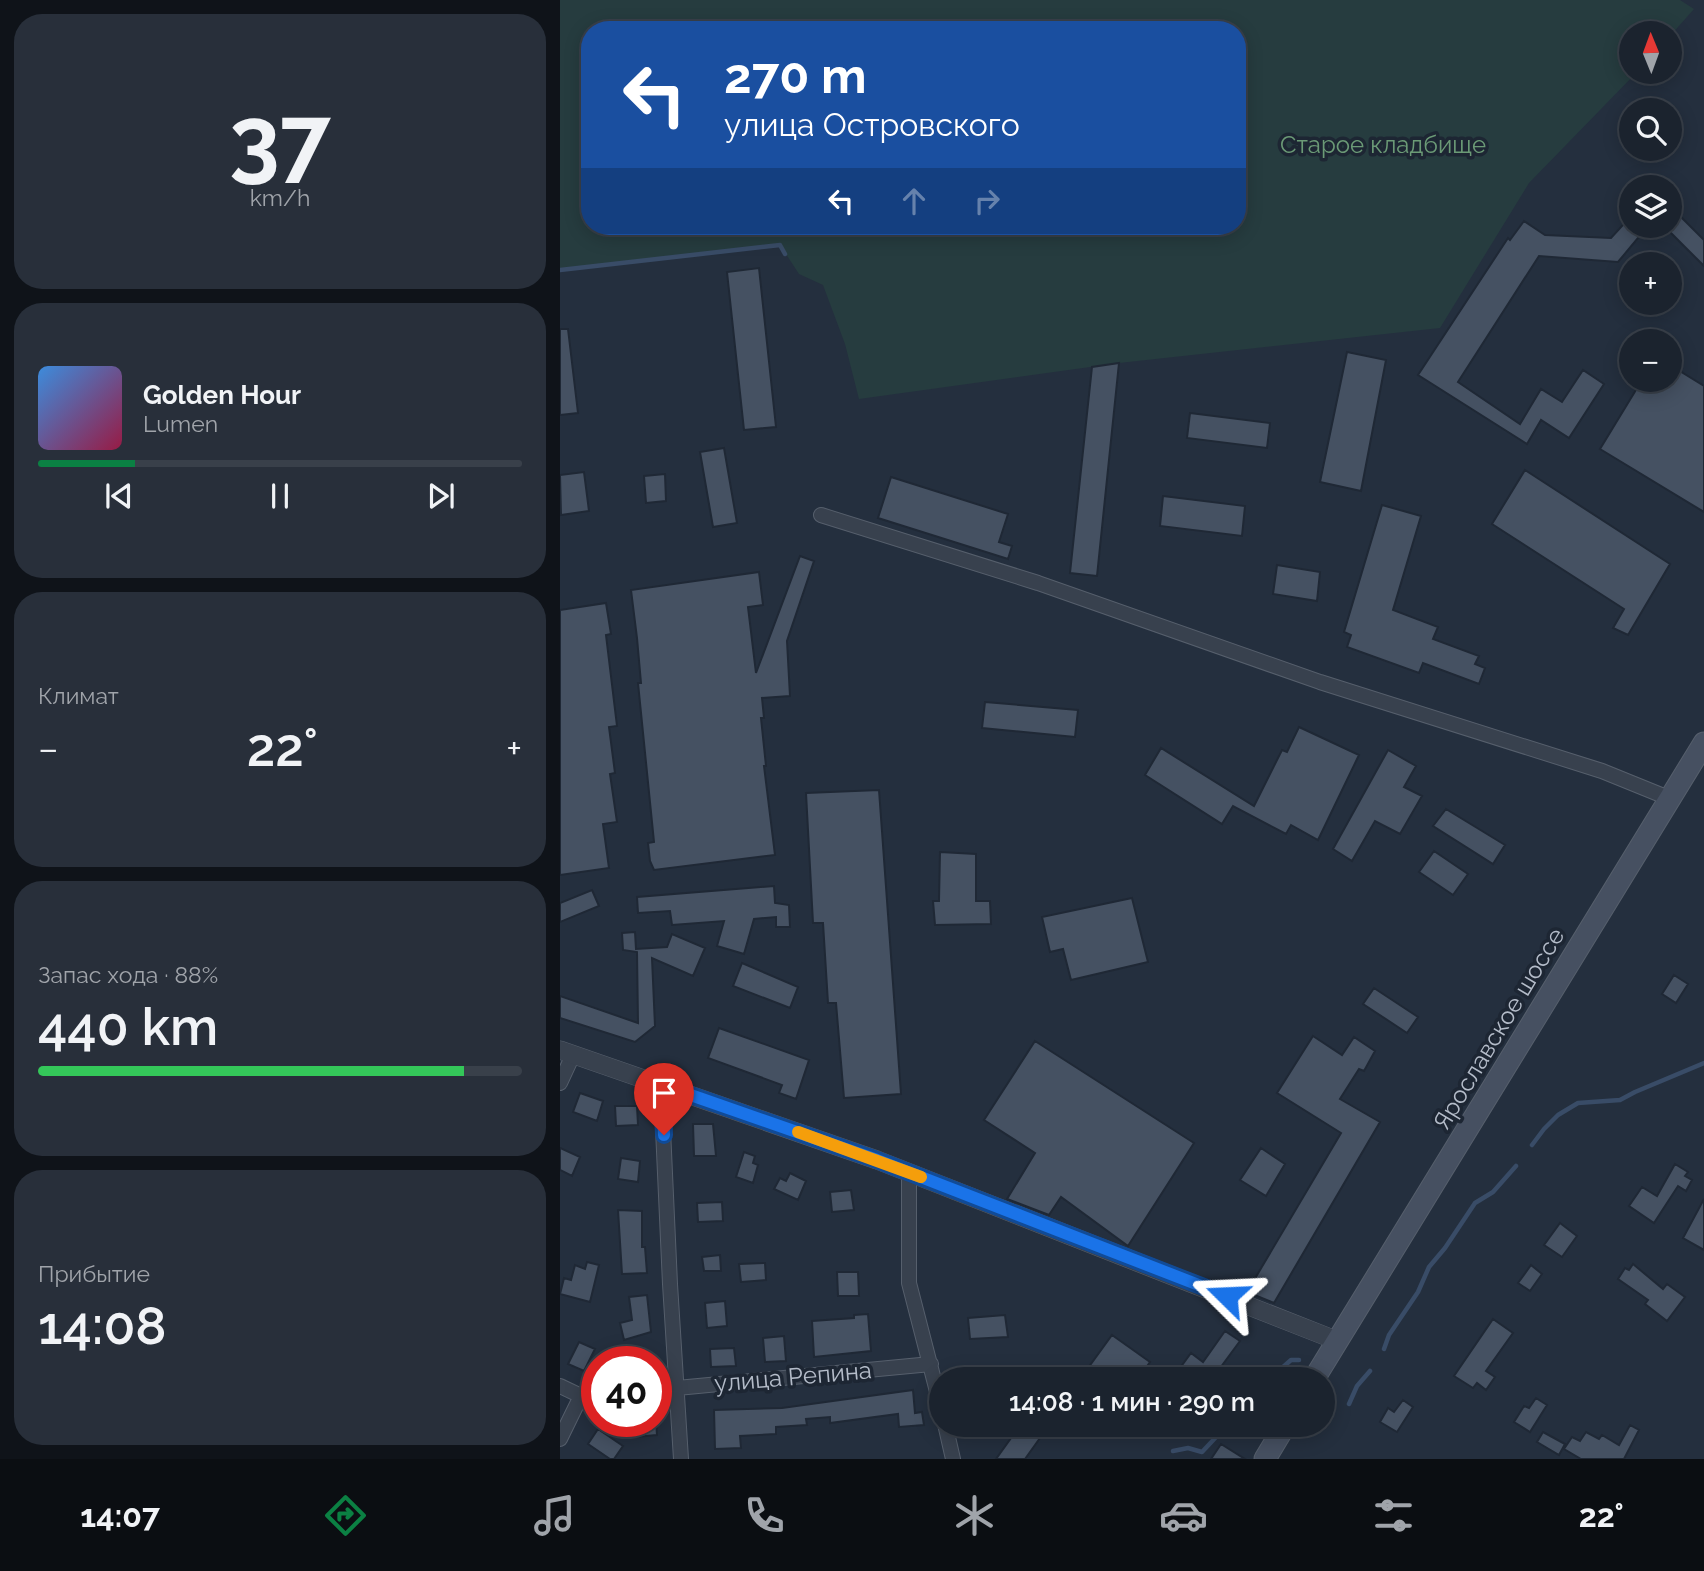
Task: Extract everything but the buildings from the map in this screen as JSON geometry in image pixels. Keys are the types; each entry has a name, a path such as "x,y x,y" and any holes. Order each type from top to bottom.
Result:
{"main road":[{"name":"Ярославское шоссе","path":"1322,1367 1704,743"},
{"path":"1265,1459 1278,1437"}],"street":[{"path":"821,515 1038,583 1320,682 1602,771 1671,799"},
{"path":"560,1083 567,1053 909,1172 1338,1341"},
{"path":"662,1085 681,1459"},
{"path":"909,1172 909,1283 932,1367"},
{"name":"улица Репина","path":"672,1388 931,1364"},
{"path":"560,1386 581,1396 560,1439"},
{"path":"948,1437 953,1459"}],"green space":[{"name":"Старое кладбище","path":"560,0 1680,0 1694,9 1682,22 1619,21 1619,84 1625,84 1529,183 1440,328 1119,363 859,399 845,344 823,285 799,274 780,245 560,270"}],"waterway":[{"path":"560,270 780,245 785,254"},
{"path":"1532,1145 1558,1115 1578,1103 1620,1100 1704,1063"},
{"path":"1384,1349 1389,1335 1418,1292 1429,1267 1475,1203 1493,1192 1516,1166"},
{"path":"1283,1367 1291,1360 1299,1360"},
{"path":"1349,1404 1357,1386 1370,1371"},
{"path":"1173,1451 1188,1448 1202,1452 1216,1437"}],"slow traffic":[{"path":"798,1132 921,1177"}],"route":[{"path":"664,1135 662,1085 877,1160 1227,1296"}]}
